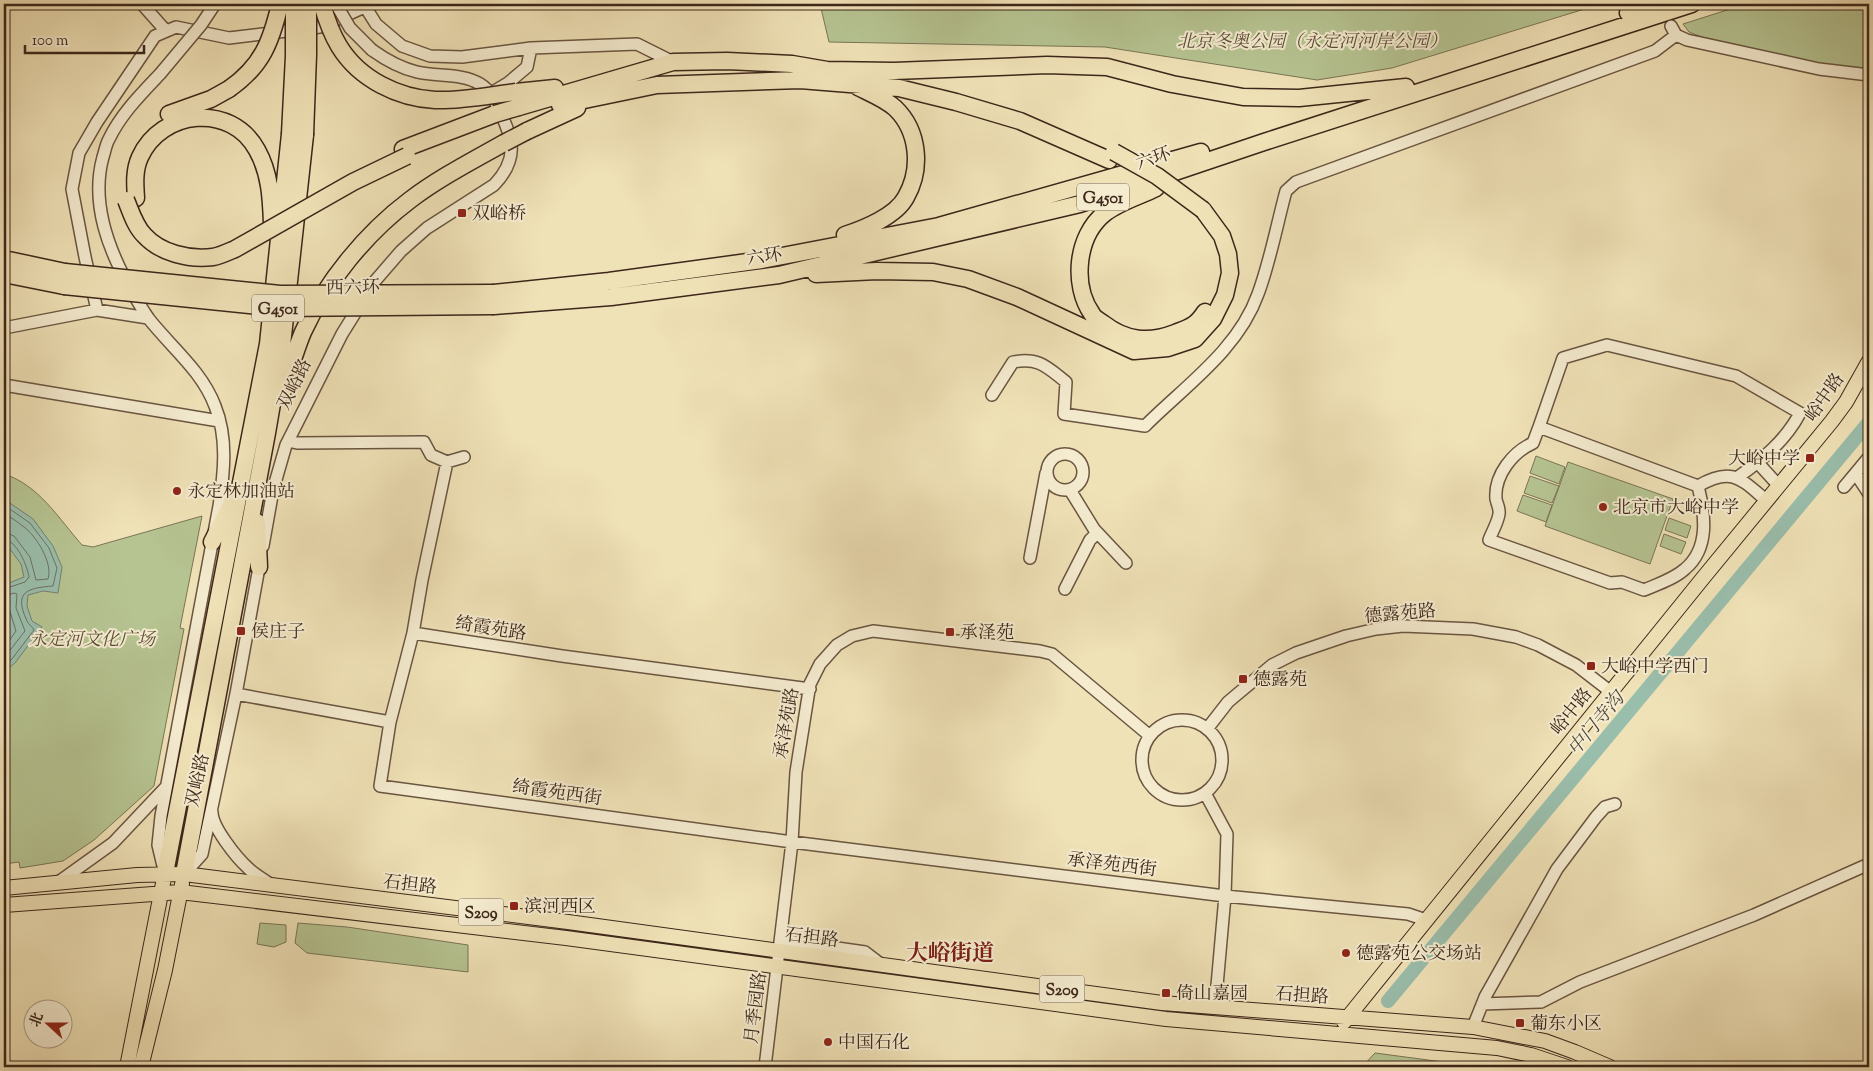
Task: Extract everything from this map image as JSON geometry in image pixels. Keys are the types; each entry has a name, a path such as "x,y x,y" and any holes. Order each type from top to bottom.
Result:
{"highway":[{"path":"280,4 273,32 265,52 243,79 211,99 156,121 143,133 132,149 126,165 124,181 131,199 134,219 144,235 158,246 175,254 195,258 214,257 235,249 405,153 496,118 518,105 604,89"},
{"name":"双峪路","path":"184,874 282,345 298,134 294,56 294,4"},
{"name":"双峪路","path":"165,873 268,344 275,275 298,134 308,55 308,4"},
{"path":"322,4 328,24 339,46 351,63 367,77 389,89 411,97 518,105 604,89 657,85 800,80 899,88 1011,118 1111,156"},
{"name":"六环","path":"494,299 762,260 939,226 1207,151 1654,4"},
{"name":"六环","path":"494,299 611,297 779,275 1080,204 1264,142 1692,4"},
{"path":"267,433 303,332 333,281 358,248 382,222 436,182 504,143 604,89 673,62 727,61 792,64 958,94 1021,113 1111,156 1200,212 1222,236 1228,254 1230,273 1225,295 1213,319 1195,339 1168,348 1134,351 1017,297 968,280 933,272 779,275"},
{"path":"827,70 894,71 1047,65 1106,67 1172,84 1243,97 1299,98 1406,87"},
{"path":"762,260 864,229 887,216 906,198 916,168 916,146 910,127 894,108 854,85"},
{"path":"131,199 139,158 150,141 165,127 184,119 202,117 222,121 241,132 256,148 266,169 270,191 275,275"},
{"path":"1200,212 1219,253 1221,272 1216,296 1198,324 1159,339 1134,339 1115,332 1092,315 1082,293 1079,262 1088,233 1105,213 1127,201 1264,142"},
{"name":"G4501","path":"4,259 64,279"},
{"name":"G4501","path":"4,274 64,279"},
{"name":"西六环","path":"64,279 278,308 494,299"},
{"path":"212,542 239,489"},
{"path":"256,492 259,567"}],"main road":[{"name":"峪中路","path":"1335,1035 1703,578 1780,486 1846,402 1869,361"},
{"name":"石担路","path":"4,888 60,881 165,873 184,874 568,922 780,946 884,966 1162,1003 1473,1028 1545,1041 1610,1067"},
{"path":"127,1067 165,873"},
{"path":"141,1067 165,970 184,874"},
{"name":"石担路","path":"4,905 180,892 556,937 1166,1020 1497,1048 1532,1055 1568,1067"}],"street":[{"path":"142,4 166,31"},
{"name":"双峪路","path":"165,873 158,845 165,788 224,475 224,445 215,405 199,377 148,318 118,267 108,240 99,203 99,172 108,140 126,111 201,25 215,4"},
{"name":"双峪路","path":"184,874 202,854 236,694 273,490 288,441 342,334 375,281 401,251 426,228 494,185 509,166 512,152 510,130 491,93 481,84 466,77 417,72 391,63 372,50 350,28 336,4"},
{"path":"97,310 72,189 79,153 97,122 155,36 166,31 176,27 229,38 260,35 320,27 368,6 376,24 402,46 430,56 462,57 531,48 637,44 673,62"},
{"path":"992,395 1013,362 1028,359 1044,365 1066,382 1064,414 1145,426 1214,361 1242,326 1258,295 1286,191 1296,182 1655,51 1673,31 1687,40 1819,69 1869,75"},
{"path":"491,93 508,84 527,66 531,48"},
{"path":"4,328 97,310 148,318"},
{"path":"1698,486 1704,523 1702,540 1693,561 1684,570 1644,590 1622,582 1610,583 1489,540 1500,514 1496,498 1498,483 1506,466 1517,452 1533,443 1563,358 1608,345 1736,376 1800,413 1778,444 1758,463 1738,477"},
{"path":"4,385 219,421"},
{"path":"1539,427 1698,486 1720,476 1738,477 1767,501"},
{"path":"288,441 297,443 424,442 431,455 447,462 464,457"},
{"path":"1030,558 1047,471 1051,460 1061,454 1073,456 1081,465 1082,477 1080,482 1070,490 1064,490 1054,487 1047,477 1047,471"},
{"path":"1844,487 1869,457"},
{"path":"236,694 390,722 414,633 422,580 447,462"},
{"path":"1758,463 1780,486"},
{"path":"1856,474 1869,494"},
{"path":"1070,490 1097,533 1126,563"},
{"path":"1065,589 1090,540 1097,533"},
{"name":"德露苑路","path":"1207,729 1228,702 1272,665 1296,653 1346,636 1376,629 1403,626 1473,629 1516,637 1538,645 1576,664 1611,692"},
{"name":"承泽苑路","path":"780,946 792,842 796,772 810,684 820,664 836,645 852,636 873,631 1052,654 1150,736"},
{"name":"绮霞苑路","path":"414,633 562,656 810,689"},
{"name":"绮霞苑西街","path":"390,722 380,786 792,842"},
{"path":"1171,722 1196,722 1207,729 1216,738 1221,750 1222,763 1219,776 1212,786 1205,793 1190,800 1176,800 1163,795 1152,787 1145,775 1142,762 1144,748 1150,736 1160,727 1171,722"},
{"path":"60,881 113,843 165,788"},
{"path":"1205,793 1227,834 1225,896 1215,1008"},
{"path":"1473,1028 1482,1004 1557,869 1596,817 1605,807 1615,804"},
{"path":"212,808 212,818 227,844 248,868 270,884"},
{"name":"承泽苑西街","path":"792,842 1225,896 1381,910 1408,914 1426,920"},
{"path":"1482,1004 1542,1002 1580,982 1754,915 1869,864"},
{"name":"月季园路","path":"765,1067 780,946"}],"green space":[{"name":"北京冬奥公园（永定河河岸公园）","path":"820,4 1601,4 1392,68 1317,80 1105,47 829,42"},
{"path":"1746,4 1869,4 1869,69 1825,65 1702,37 1689,32 1683,24"},
{"path":"1536,456 1565,467 1559,484 1530,473"},
{"path":"1568,462 1673,499 1650,564 1545,526"},
{"name":"永定河文化广场","path":"4,474 28,486 38,494 82,545 93,547 202,516 180,628 184,629 154,786 94,840 63,861 20,868 19,862 4,864"},
{"path":"1530,476 1559,486 1552,503 1524,493"},
{"path":"1523,495 1552,505 1546,522 1517,511"},
{"path":"1669,518 1691,526 1687,538 1665,530"},
{"path":"1664,534 1686,542 1681,554 1660,546"},
{"path":"260,923 286,925 286,942 274,947 257,944"},
{"path":"298,923 347,927 468,945 468,972 307,953 295,943"},
{"path":"1375,1053 1481,1067 1362,1067"}],"water":[{"path":"4,499 33,519 53,546 62,567 58,593 43,591 28,595 27,606 32,621 42,627 15,663 4,672 4,585 24,577 21,564 4,541"}],"waterway":[{"name":"中门寺沟","path":"1388,1001 1869,422"}],"place":[{"name":"双峪桥","path":"462,213"},
{"name":"大峪中学","path":"1810,458"},
{"name":"永定林加油站","path":"177,491"},
{"name":"北京市大峪中学","path":"1603,507"},
{"name":"侯庄子","path":"241,631"},
{"name":"承泽苑","path":"950,632"},
{"name":"大峪中学西门","path":"1591,666"},
{"name":"德露苑","path":"1243,679"},
{"name":"滨河西区","path":"514,906"},
{"name":"德露苑公交场站","path":"1346,953"},
{"name":"倚山嘉园","path":"1166,993"},
{"name":"葡东小区","path":"1520,1023"},
{"name":"中国石化","path":"828,1042"}],"district":[{"name":"大峪街道","path":"950,952"}]}
